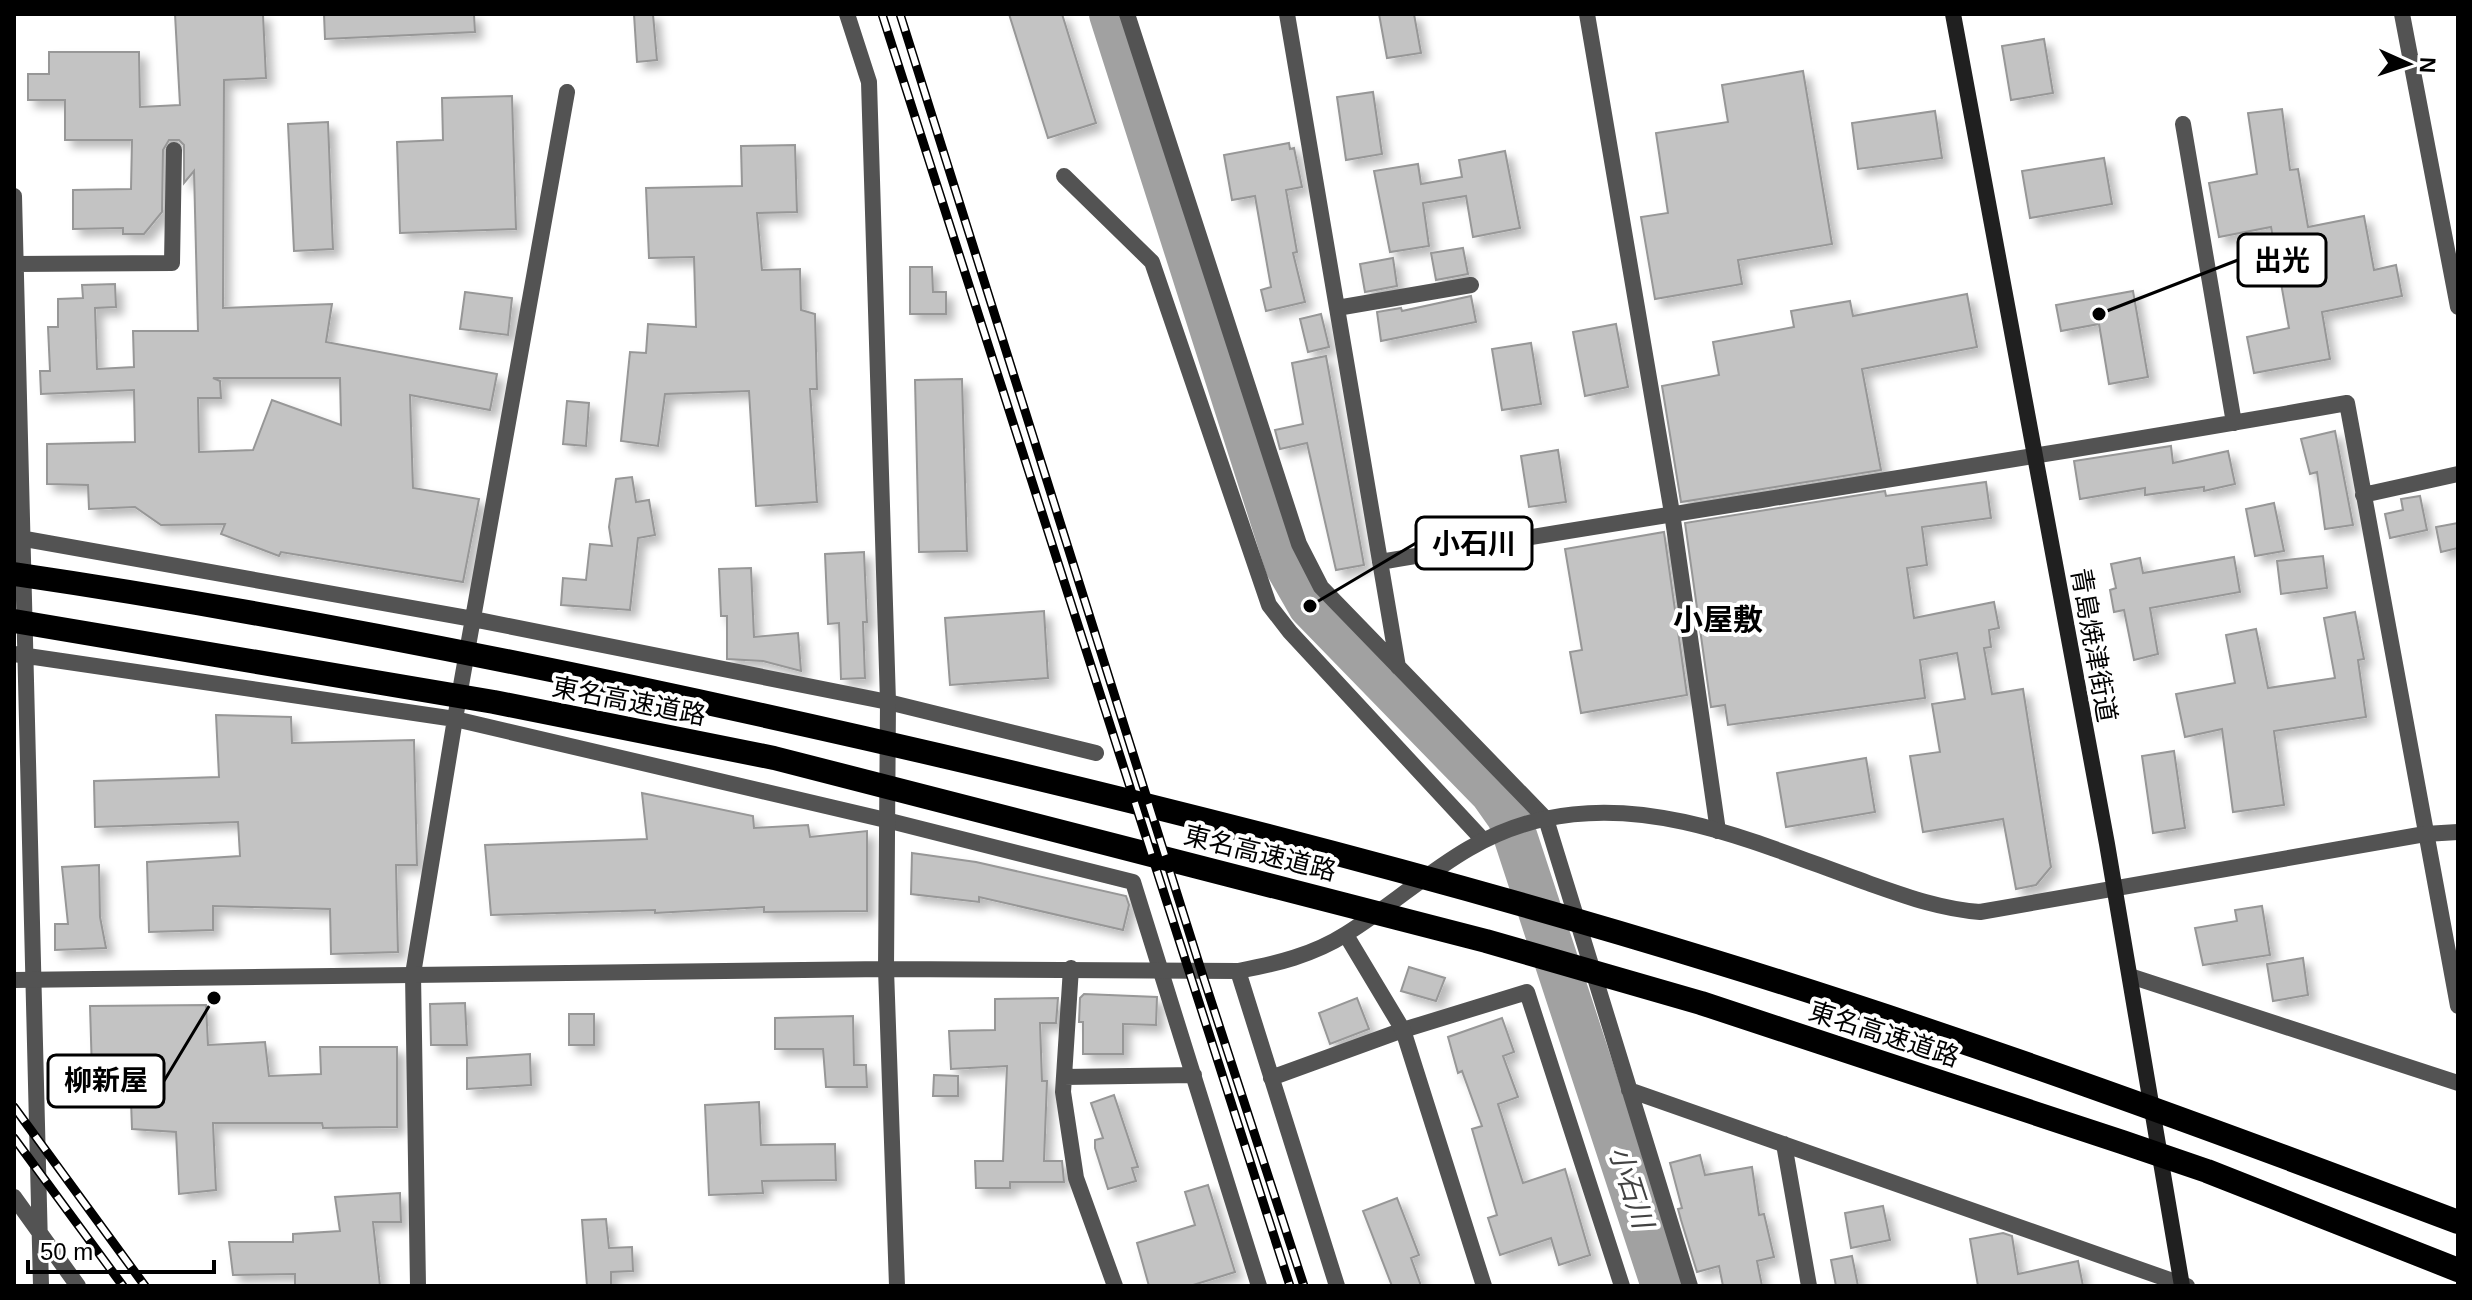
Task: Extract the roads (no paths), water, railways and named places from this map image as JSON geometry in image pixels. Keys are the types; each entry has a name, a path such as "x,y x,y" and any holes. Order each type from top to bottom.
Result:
{"highway":[{"name":"東名高速道路","path":"14,574 504,660 1071,785 1306,845 1716,962 2082,1082 2458,1222"},
{"name":"東名高速道路","path":"14,621 478,700 774,758 1339,902 1701,1003 2220,1176 2458,1270"}],"main road":[{"name":"青島焼津街道","path":"1953,14 2115,889 2184,1285"}],"street":[{"path":"847,14 869,82 888,702 890,821 886,969 897,1286"},
{"path":"1127,14 1299,544 1321,587 1539,820 1690,1286"},
{"path":"1287,14 1398,667"},
{"path":"1587,14 1672,513 1718,831"},
{"path":"2402,14 2458,307"},
{"path":"418,1286 413,974 455,719 567,92"},
{"path":"2183,124 2234,423"},
{"path":"15,264 172,263 174,150"},
{"path":"1064,176 1152,262 1269,605 1290,632 1483,840"},
{"path":"14,196 22,980 41,1286"},
{"path":"1337,308 1471,285"},
{"path":"1380,562 1672,513 2036,458 2347,403 2458,1006"},
{"path":"2363,495 2458,474"},
{"path":"17,537 473,619 888,702 1096,753"},
{"path":"21,655 455,719 890,821 1133,882 1259,1286"},
{"path":"22,980 886,969 1238,971 1282,963 1346,935 1456,853 1483,840 1539,820 1610,812 1672,819 1718,831 1934,905 1980,912 2425,834 2458,832"},
{"path":"1346,935 1403,1030 1484,1286"},
{"path":"1071,968 1063,1092 1076,1178 1115,1286"},
{"path":"1238,971 1337,1286"},
{"path":"2130,976 2458,1083"},
{"path":"1271,1078 1403,1030 1527,992 1622,1286"},
{"path":"1064,1077 1194,1075"},
{"path":"1629,1090 2184,1285"},
{"path":"1784,1144 1809,1286"},
{"path":"14,1197 78,1286"}],"waterway":[{"name":"小石川","path":"1111,14 1287,566 1310,606 1492,793 1509,817 1663,1286"}],"railway":[{"path":"882,14 1290,1286"},
{"path":"900,14 1202,973 1304,1286"},
{"path":"14,1107 145,1286"},
{"path":"14,1138 123,1286"}],"place":[{"name":"出光","path":"2099,314"},
{"name":"小石川","path":"1310,606"},
{"name":"柳新屋","path":"214,998"}],"district":[{"name":"小屋敷","path":"1718,619"}]}
